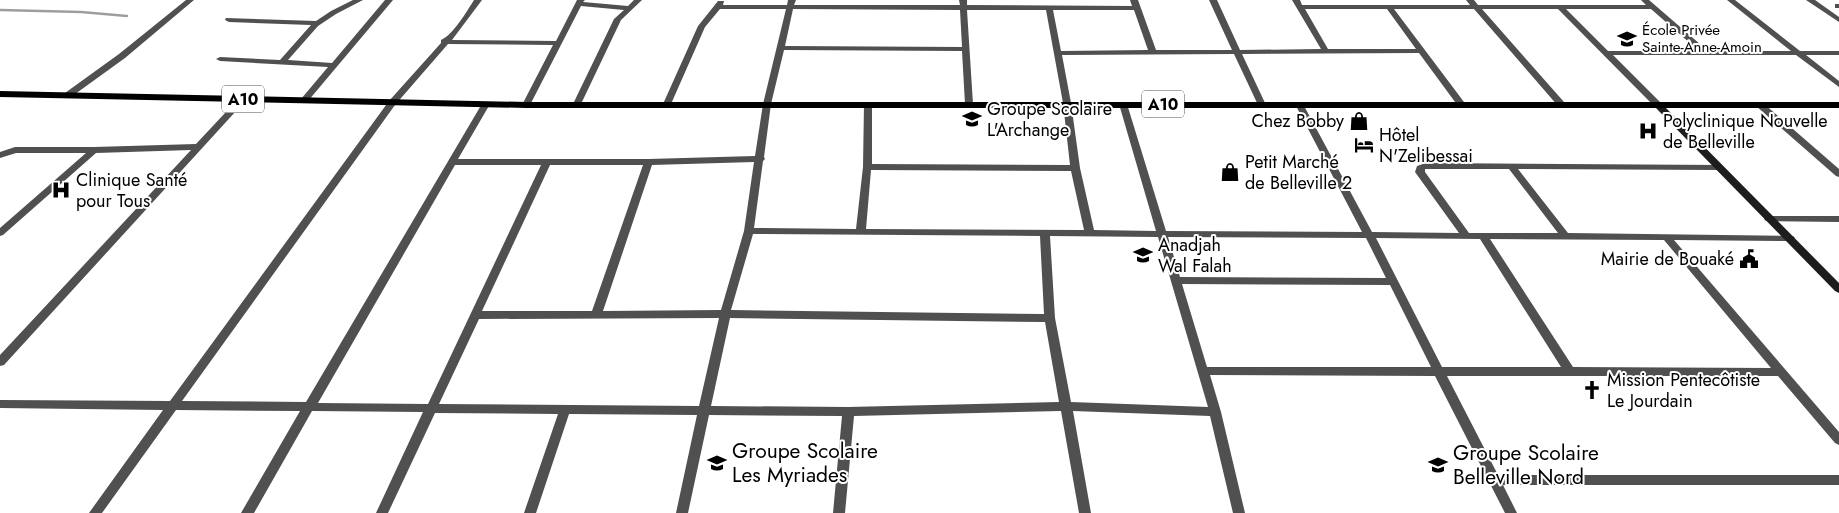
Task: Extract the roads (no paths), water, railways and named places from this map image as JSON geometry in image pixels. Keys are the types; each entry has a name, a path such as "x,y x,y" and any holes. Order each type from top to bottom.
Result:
{"main road":[{"name":"A10","path":"0,94 486,104 1839,105"}],"street":[{"path":"68,96 122,56 190,0"},
{"path":"282,62 315,23 328,14 359,0"},
{"path":"305,99 389,0"},
{"path":"95,513 392,102 456,30 478,0"},
{"path":"577,104 618,19 638,0"},
{"path":"1134,0 1153,54"},
{"path":"1213,0 1262,105"},
{"path":"1296,0 1326,52"},
{"path":"1470,0 1561,104"},
{"path":"1645,0 1706,53"},
{"path":"1731,0 1839,85"},
{"path":"1810,0 1839,20"},
{"path":"526,104 580,2 630,8"},
{"path":"667,104 702,26 721,3 963,3 1049,8 1137,8"},
{"path":"682,513 725,314 749,231 768,104 792,3"},
{"path":"963,3 969,104"},
{"path":"1389,7 1461,104"},
{"path":"1560,7 1839,289"},
{"path":"1049,8 1067,103 1075,168 1090,233"},
{"path":"1301,8 1654,8"},
{"path":"229,20 315,23"},
{"path":"444,42 558,43"},
{"path":"780,48 966,49"},
{"path":"1058,53 1153,54 1422,51"},
{"path":"1606,53 1839,53"},
{"path":"220,59 333,65"},
{"path":"0,362 243,98"},
{"path":"247,513 486,104"},
{"path":"861,232 867,167 868,104"},
{"path":"1123,104 1215,412 1239,513"},
{"path":"1299,104 1370,237 1391,282 1511,513"},
{"path":"1759,104 1839,174"},
{"path":"0,156 15,150 199,147"},
{"path":"0,234 94,150"},
{"path":"453,162 648,162 760,159"},
{"path":"382,513 547,162"},
{"path":"596,315 648,162"},
{"path":"1466,236 1420,172 1420,168 1426,166 1717,167"},
{"path":"1512,166 1566,237"},
{"path":"867,167 1075,168"},
{"path":"1769,219 1839,220"},
{"path":"749,231 1090,233 1162,236 1790,238"},
{"path":"1045,234 1050,318 1085,513"},
{"path":"1484,237 1570,372"},
{"path":"1667,238 1780,372 1833,427 1839,440"},
{"path":"1176,280 1391,282"},
{"path":"475,314 725,314 1050,318"},
{"path":"1202,371 1780,372"},
{"path":"0,404 172,404 848,412 1067,406 1215,412"},
{"path":"530,513 565,409"},
{"path":"839,513 848,412"},
{"path":"1494,480 1839,480"}],"waterway":[{"path":"0,10 81,12 127,16"}],"place":[{"name":"École Privée Sainte-Anne-Amoin","path":"1627,39"},
{"name":"Groupe Scolaire L'Archange","path":"972,119"},
{"name":"Chez Bobby","path":"1359,121"},
{"name":"Polyclinique Nouvelle de Belleville","path":"1648,131"},
{"name":"Hôtel N'Zelibessai","path":"1364,145"},
{"name":"Petit Marché de Belleville 2","path":"1230,172"},
{"name":"Clinique Santé pour Tous","path":"61,190"},
{"name":"Anadjah Wal Falah","path":"1143,255"},
{"name":"Mairie de Bouaké","path":"1749,259"},
{"name":"Mission Pentecôtiste Le Jourdain","path":"1592,390"},
{"name":"Groupe Scolaire Les Myriades","path":"717,463"},
{"name":"Groupe Scolaire Belleville Nord","path":"1438,465"}]}
